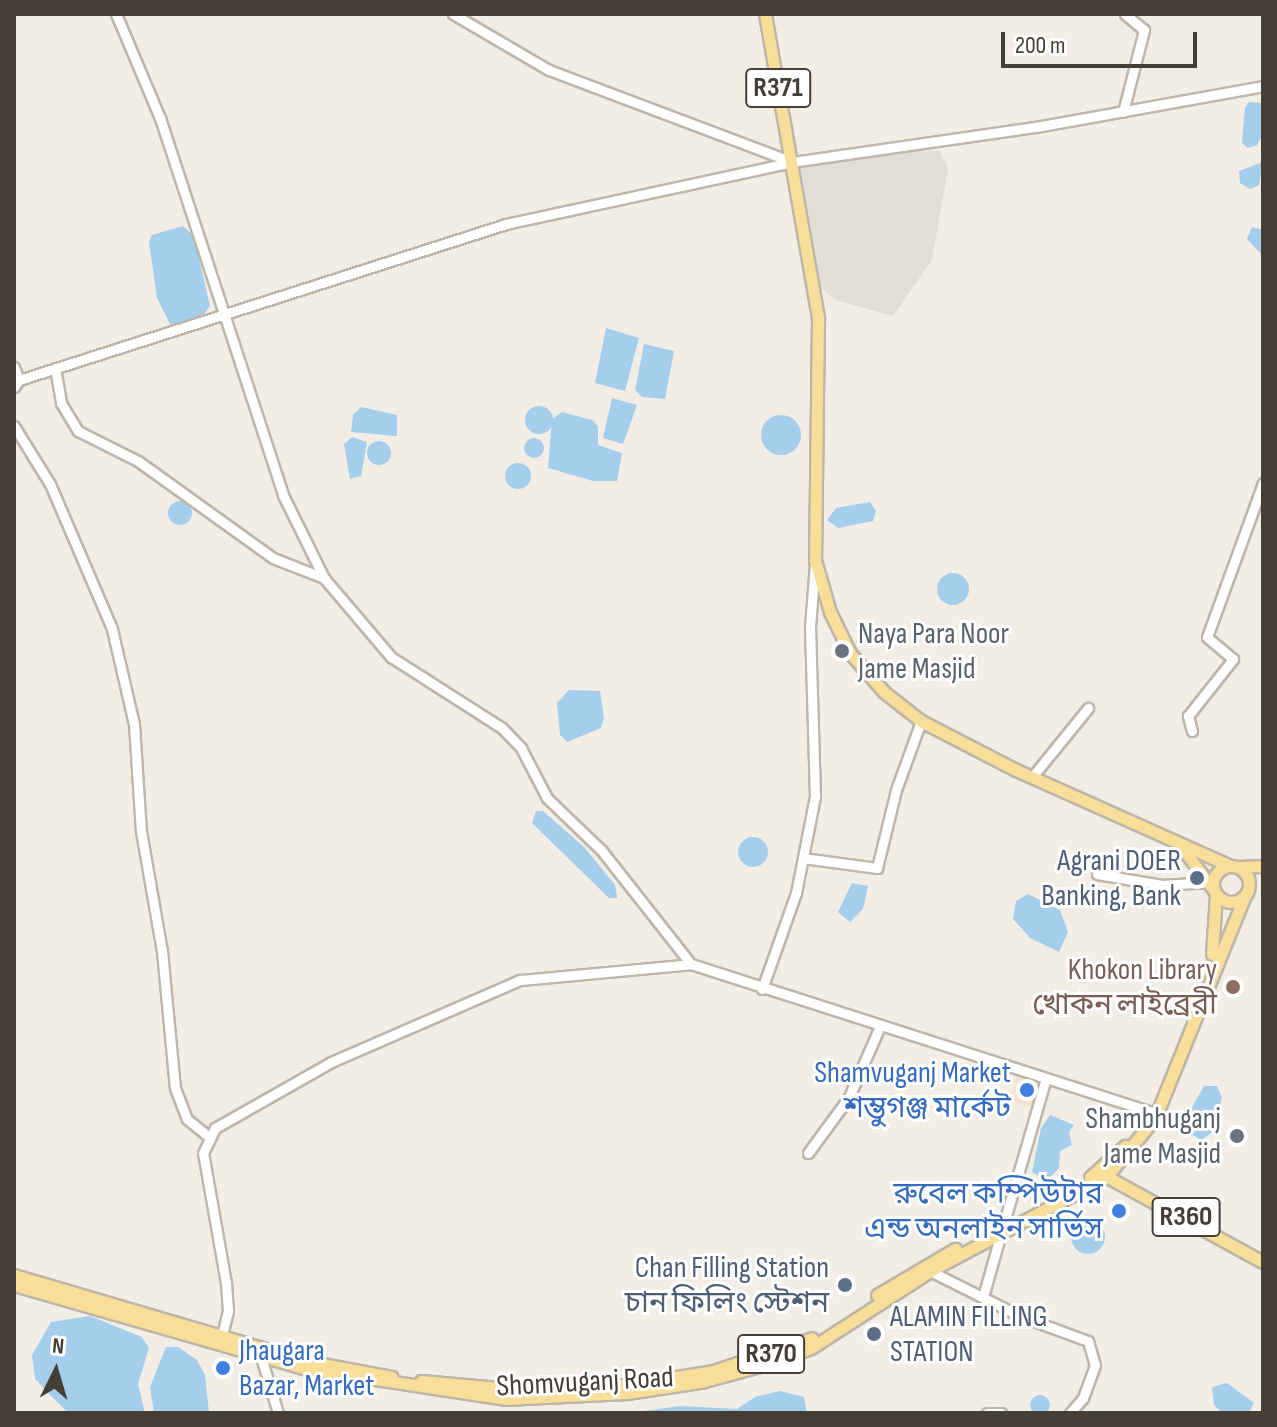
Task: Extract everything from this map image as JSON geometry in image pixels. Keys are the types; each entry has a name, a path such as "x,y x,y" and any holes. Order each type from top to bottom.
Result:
{"main road":[{"name":"R371","path":"765,14 818,318 815,560 830,612 850,653 884,692 921,721 1032,777 1173,841 1233,866 1263,866"},
{"name":"R371","path":"1173,841 1213,889"},
{"path":"1233,866 1248,877 1246,896 1232,903 1213,889 1216,874 1233,866"},
{"name":"R370","path":"1246,896 1263,879"},
{"name":"Shomvuganj Road","path":"1103,1175 1151,1112 1177,1057 1216,942 1213,889"},
{"name":"Shomvuganj Road","path":"14,1275 147,1310 261,1357 357,1379 505,1399 627,1393 701,1382 795,1355 930,1271 1103,1175 1155,1118 1246,896"},
{"name":"R360","path":"1103,1175 1201,1223 1263,1262"},
{"name":"Shomvuganj Road","path":"14,1285 63,1302 143,1323 221,1338 306,1361 476,1387 533,1391 654,1381 713,1371 805,1343 925,1264 1002,1229"}],"street":[{"path":"116,14 160,118 227,312 283,495 324,578 391,657 515,741 547,798 602,851 691,964"},
{"path":"453,14 549,70 792,162"},
{"path":"1123,112 1144,30 1125,14"},
{"path":"14,367 16,383 227,312 506,224 792,162 1123,112 1263,86"},
{"path":"55,368 64,411 78,431 138,461 273,558 324,578"},
{"path":"14,426 50,484 112,629 125,674 141,831 169,1008 175,1088 187,1119 208,1136"},
{"path":"1192,731 1188,716 1233,659 1207,637 1263,483"},
{"path":"762,989 803,858 815,796 817,751 810,627 815,560"},
{"path":"1032,777 1088,708"},
{"path":"803,858 877,868 895,792 921,721"},
{"path":"1097,874 1162,885 1213,889"},
{"path":"221,1338 228,1299 204,1171 208,1136 224,1121 331,1062 520,980 691,964 1151,1112"},
{"path":"808,1153 849,1097 880,1026"},
{"path":"983,1297 1046,1078"},
{"path":"930,1271 1088,1341 1095,1365 1083,1398 1070,1413"},
{"path":"261,1357 278,1413"},
{"path":"987,1413 1001,1413"}],"shaded area":[{"path":"901,150 940,151 948,169 932,260 893,316 836,300 821,288 800,164"},
{"name":"Shamvuganj Market শম্ভুগঞ্জ মার্কেট","path":"1017,1073 1044,1078 1036,1108 1010,1101"}],"water":[{"path":"1249,102 1263,103 1263,134 1257,145 1248,148 1242,143 1245,107"},
{"path":"1263,162 1259,185 1250,189 1240,183 1239,171"},
{"path":"183,226 194,236 210,306 203,316 171,326 157,298 149,242 152,235"},
{"path":"1252,227 1263,230 1263,256 1247,239"},
{"path":"606,328 639,338 625,391 595,383"},
{"path":"644,344 674,351 665,399 642,397 635,390"},
{"path":"612,398 637,405 623,444 603,438"},
{"path":"539,406 549,410 553,420 549,430 539,434 529,430 525,420 529,410"},
{"path":"361,407 397,415 397,436 351,432 353,415"},
{"path":"562,412 592,420 598,426 598,445 622,453 617,481 593,481 548,468 552,419"},
{"path":"781,415 795,421 801,435 795,449 781,455 767,449 761,435 767,421"},
{"path":"352,437 367,442 361,476 350,479 344,444"},
{"path":"534,438 541,441 544,448 541,455 534,458 527,455 524,448 527,441"},
{"path":"379,441 388,444 391,453 388,462 379,465 370,462 367,453 370,444"},
{"path":"518,463 527,467 531,476 527,485 518,489 509,485 505,476 509,467"},
{"path":"180,501 188,505 192,513 188,521 180,525 172,521 168,513 172,505"},
{"path":"870,502 876,511 873,521 838,528 827,520 836,508"},
{"path":"953,573 964,578 969,589 964,600 953,605 942,600 937,589 942,578"},
{"path":"569,690 600,691 604,718 601,728 567,742 560,735 557,703"},
{"path":"536,811 543,811 584,847 615,885 617,898 609,898 532,823"},
{"path":"753,837 759,838 767,846 767,858 759,866 753,867 747,866 739,858 738,852 739,846 747,838"},
{"path":"852,883 868,886 863,909 850,922 838,912"},
{"path":"1028,894 1060,910 1068,932 1059,952 1030,938 1013,919 1016,901"},
{"path":"1204,1086 1217,1086 1222,1098 1211,1133 1201,1140 1188,1132 1185,1120"},
{"path":"1050,1115 1074,1125 1069,1132 1072,1145 1060,1151 1059,1168 1047,1181 1032,1172 1041,1128"},
{"path":"1088,1220 1100,1225 1105,1237 1100,1249 1088,1254 1076,1249 1071,1237 1076,1225"},
{"path":"90,1316 142,1337 149,1348 138,1384 145,1413 68,1413 35,1379 32,1355 51,1322"},
{"path":"166,1347 178,1347 197,1360 205,1375 209,1413 154,1413 150,1387"},
{"path":"1227,1383 1254,1403 1249,1413 1222,1413 1214,1405 1212,1387"},
{"path":"780,1391 804,1397 807,1413 629,1413 680,1406 737,1409 755,1397"},
{"path":"1040,1395 1047,1398 1050,1405 1047,1412 1040,1415 1033,1412 1030,1405 1033,1398"}],"place":[{"name":"Naya Para Noor Jame Masjid","path":"842,651"},
{"name":"Agrani DOER Banking, Bank","path":"1197,878"},
{"name":"Khokon Library খোকন লাইব্রেরী","path":"1233,987"},
{"name":"Shamvuganj Market শম্ভুগঞ্জ মার্কেট","path":"1027,1090"},
{"name":"Shambhuganj Jame Masjid","path":"1237,1136"},
{"name":"রুবেল কম্পিউটার এন্ড অনলাইন সার্ভিস","path":"1119,1211"},
{"name":"Chan Filling Station চান ফিলিং স্টেশন","path":"845,1285"},
{"name":"ALAMIN FILLING STATION","path":"874,1334"},
{"name":"Jhaugara Bazar, Market","path":"223,1368"}]}
